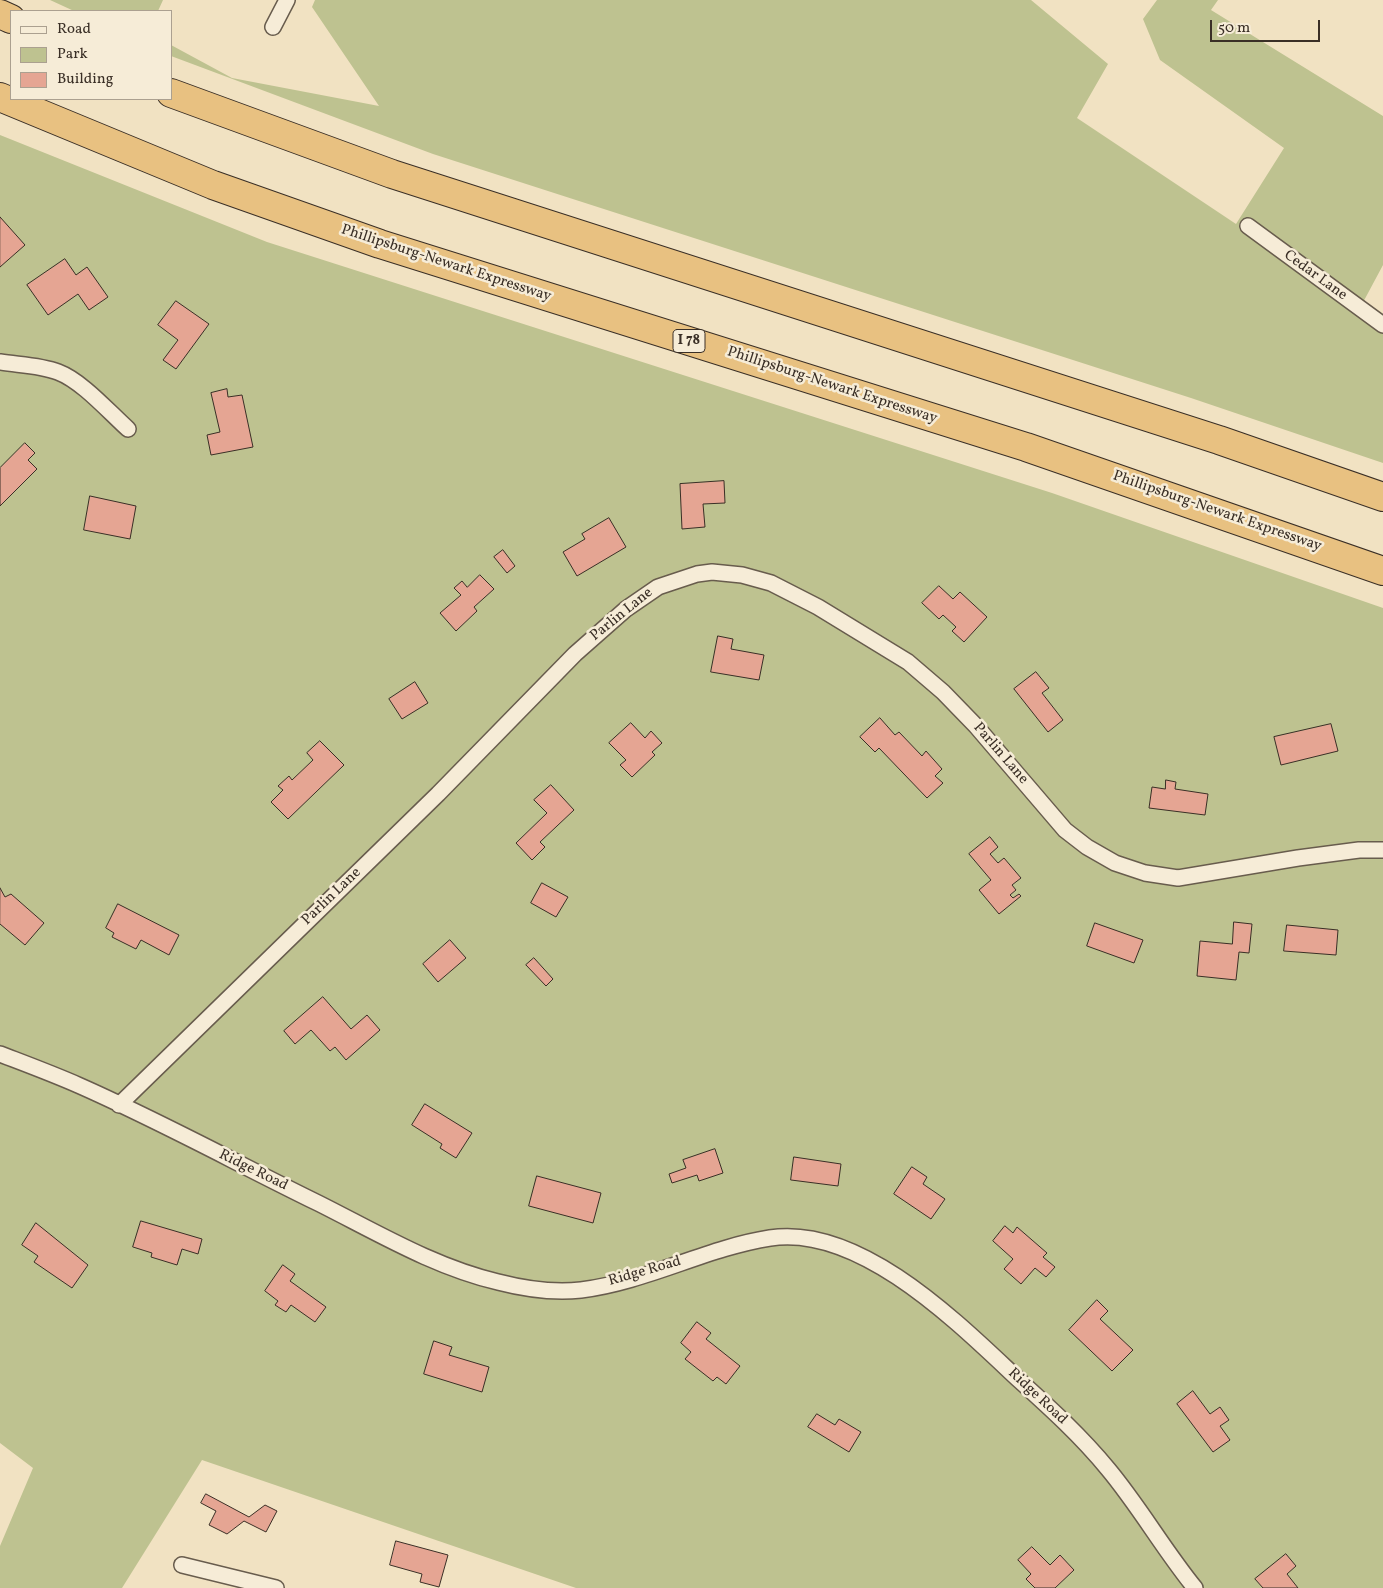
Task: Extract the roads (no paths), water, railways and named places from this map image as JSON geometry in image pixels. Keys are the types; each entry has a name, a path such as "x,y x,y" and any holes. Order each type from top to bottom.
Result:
{"highway":[{"path":"172,93 392,174 1209,437 1383,498"},
{"name":"Phillipsburg-Newark Expressway","path":"0,97 214,185 380,244 1026,447 1383,571"},
{"path":"0,115 208,198 380,244"}],"street":[{"path":"273,27 287,0"},
{"name":"Cedar Lane","path":"1248,226 1383,325"},
{"path":"0,362 41,367 60,373 79,386 128,429"},
{"name":"Parlin Lane","path":"119,1105 438,794 574,654 626,609 658,587 697,574 712,572 742,575 771,583 818,607 908,662 943,692 976,726 1065,830 1087,847 1115,863 1145,873 1178,878 1307,857 1359,850 1383,850"},
{"name":"Ridge Road","path":"0,1054 79,1085 430,1258 493,1281 536,1290 582,1290 636,1277 726,1248 771,1238 795,1236 820,1241 860,1255 909,1284 991,1354 1085,1441 1112,1473 1169,1555 1195,1588"},
{"path":"182,1565 276,1588"}]}
